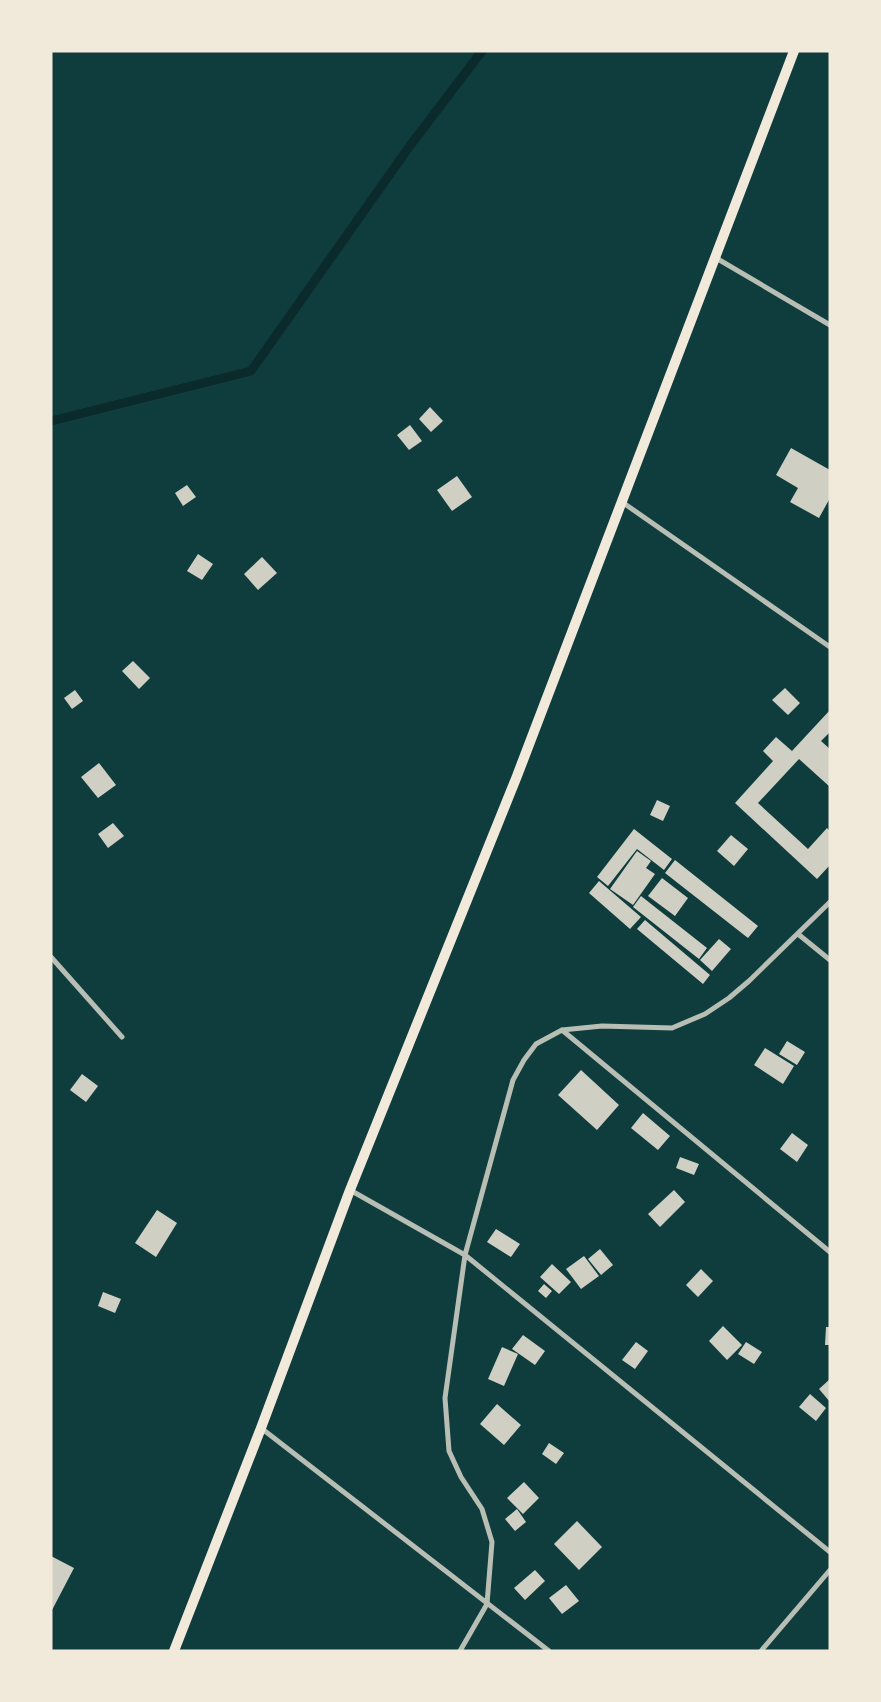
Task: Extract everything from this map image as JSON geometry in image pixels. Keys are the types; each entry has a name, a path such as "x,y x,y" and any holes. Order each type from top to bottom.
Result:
{"main road":[{"path":"174,1651 262,1428 350,1190 513,785 794,51"}],"street":[{"path":"716,258 830,325"},
{"path":"622,502 830,647"},
{"path":"460,1651 487,1604 492,1542 482,1509 462,1477 449,1451 445,1398 466,1255 513,1080 536,1044 562,1030 602,1026 672,1028 705,1014 729,998 830,902"},
{"path":"798,934 830,960"},
{"path":"51,957 122,1037"},
{"path":"562,1030 830,1252"},
{"path":"350,1190 466,1255 830,1552"},
{"path":"262,1428 549,1651"},
{"path":"761,1651 830,1570"}],"building":[{"path":"430,407 443,421 431,432 419,419"},
{"path":"410,425 422,441 409,450 397,435"},
{"path":"791,448 830,470 830,498 819,518 790,502 798,488 776,475"},
{"path":"457,476 472,497 452,511 437,490"},
{"path":"187,485 196,497 183,506 175,493"},
{"path":"198,554 213,564 202,580 187,571"},
{"path":"262,557 277,573 258,590 244,574"},
{"path":"133,661 150,678 139,689 122,671"},
{"path":"785,688 800,703 788,715 772,700"},
{"path":"75,690 83,701 72,709 64,698"},
{"path":"830,710 830,732 821,741 830,749 830,787 799,759 758,803 808,849 827,828 830,831 830,865 817,879 735,803 773,761 763,751 776,737 792,751"},
{"path":"99,763 116,785 98,798 81,777"},
{"path":"657,800 670,806 663,821 650,815"},
{"path":"113,823 124,836 108,848 98,834"},
{"path":"634,829 672,859 664,870 637,849 608,886 597,877"},
{"path":"731,835 748,849 734,866 717,851"},
{"path":"637,851 651,861 646,868 655,874 633,905 610,889"},
{"path":"675,860 758,926 748,938 665,873"},
{"path":"662,878 688,898 675,916 648,896"},
{"path":"599,881 641,917 630,929 589,893"},
{"path":"641,896 707,948 699,959 633,907"},
{"path":"645,920 710,975 703,984 637,929"},
{"path":"719,939 731,949 712,971 700,960"},
{"path":"787,1041 805,1052 797,1065 779,1054"},
{"path":"765,1048 794,1066 783,1084 754,1065"},
{"path":"581,1070 619,1105 597,1130 558,1095"},
{"path":"82,1074 98,1086 86,1102 70,1090"},
{"path":"643,1113 670,1136 658,1150 631,1128"},
{"path":"792,1133 808,1145 797,1162 780,1149"},
{"path":"680,1157 699,1164 694,1175 676,1168"},
{"path":"674,1190 685,1202 660,1227 648,1214"},
{"path":"157,1210 177,1223 156,1257 135,1243"},
{"path":"496,1229 520,1244 511,1257 487,1242"},
{"path":"600,1249 613,1265 601,1275 588,1259"},
{"path":"584,1256 599,1276 581,1289 566,1269"},
{"path":"552,1264 571,1282 559,1294 540,1277"},
{"path":"701,1269 713,1281 698,1297 686,1285"},
{"path":"544,1284 552,1291 546,1298 538,1291"},
{"path":"103,1292 121,1299 115,1313 98,1306"},
{"path":"723,1326 742,1345 727,1360 709,1341"},
{"path":"826,1327 830,1327 830,1345 825,1345"},
{"path":"523,1335 545,1351 535,1365 512,1349"},
{"path":"636,1342 648,1351 635,1369 622,1360"},
{"path":"746,1342 762,1352 754,1364 738,1354"},
{"path":"502,1347 518,1354 504,1386 488,1379"},
{"path":"830,1379 830,1402 819,1389"},
{"path":"810,1394 826,1408 816,1421 799,1407"},
{"path":"497,1404 521,1425 504,1445 480,1424"},
{"path":"549,1443 564,1453 556,1464 542,1454"},
{"path":"524,1482 539,1498 523,1514 507,1498"},
{"path":"517,1509 526,1522 515,1531 505,1519"},
{"path":"577,1521 602,1547 579,1570 554,1544"},
{"path":"51,1556 74,1568 51,1612"},
{"path":"535,1570 545,1581 525,1600 514,1588"},
{"path":"566,1585 579,1601 562,1614 549,1598"}],"waterway":[{"path":"51,421 251,371 409,147 482,51"}]}
